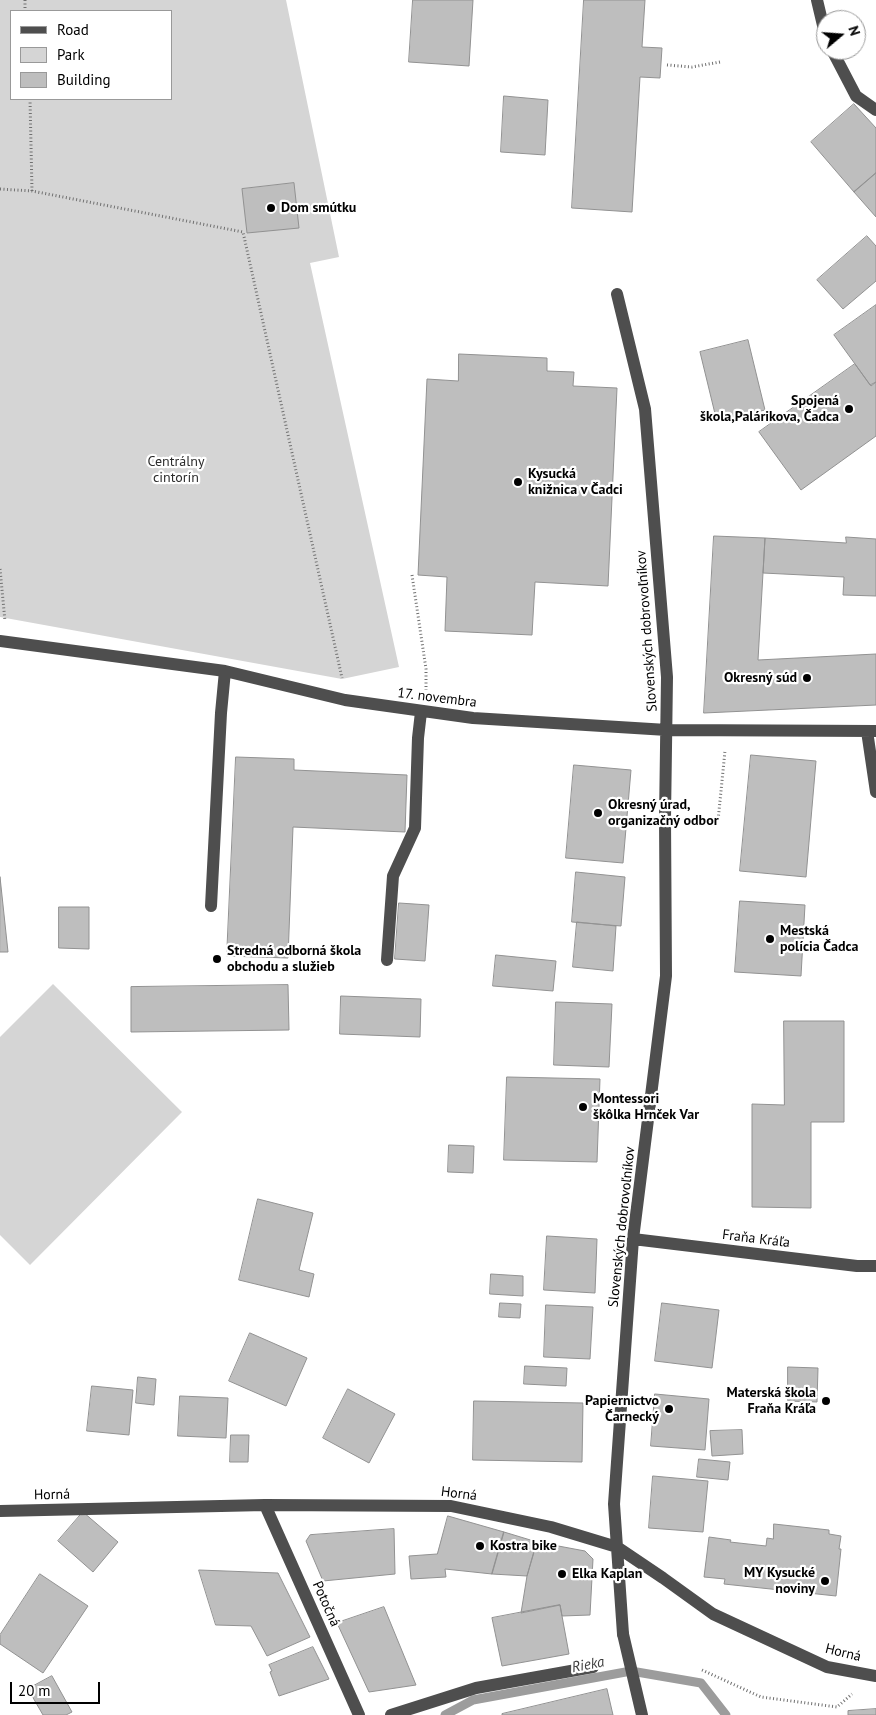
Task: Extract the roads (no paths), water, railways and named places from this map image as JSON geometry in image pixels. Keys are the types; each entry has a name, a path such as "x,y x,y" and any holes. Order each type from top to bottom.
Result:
{"street":[{"path":"837,60 856,96 876,110"},
{"name":"Slovenských dobrovoľníkov","path":"618,294 645,409 667,677 666,976 633,1239 614,1502 623,1634 642,1715"},
{"name":"17. novembra","path":"4,641 225,671 345,700 472,718 667,730 871,731"},
{"path":"211,906 225,671"},
{"path":"387,960 393,876 415,828 424,712"},
{"path":"871,731 876,792"},
{"name":"Fraňa Kráľa","path":"633,1239 857,1266 876,1266"},
{"name":"Horná","path":"0,1511 265,1506 451,1506 550,1527 617,1547 713,1614 827,1667 875,1676"},
{"name":"Potočná","path":"265,1506 359,1715"},
{"path":"391,1715 476,1688 593,1667"}],"waterway":[{"name":"Rieka","path":"445,1715 473,1700 631,1671 701,1683 726,1715"}],"place":[{"name":"Dom smútku","path":"271,208"},
{"name":"Spojená škola,Palárikova, Čadca","path":"849,409"},
{"name":"Kysucká knižnica v Čadci","path":"518,482"},
{"name":"Okresný súd","path":"807,678"},
{"name":"Okresný úrad, organizačný odbor","path":"598,813"},
{"name":"Mestská polícia Čadca","path":"770,939"},
{"name":"Stredná odborná škola obchodu a služieb","path":"217,959"},
{"name":"Montessori škôlka Hrnček Var","path":"583,1107"},
{"name":"Materská škola Fraňa Kráľa","path":"826,1401"},
{"name":"Papiernictvo Čarnecký","path":"669,1409"},
{"name":"Kostra bike","path":"480,1546"},
{"name":"Elka Kaplan","path":"562,1574"},
{"name":"MY Kysucké noviny","path":"825,1581"}],"park label":[{"name":"Centrálny cintorín","path":"176,470"}]}
